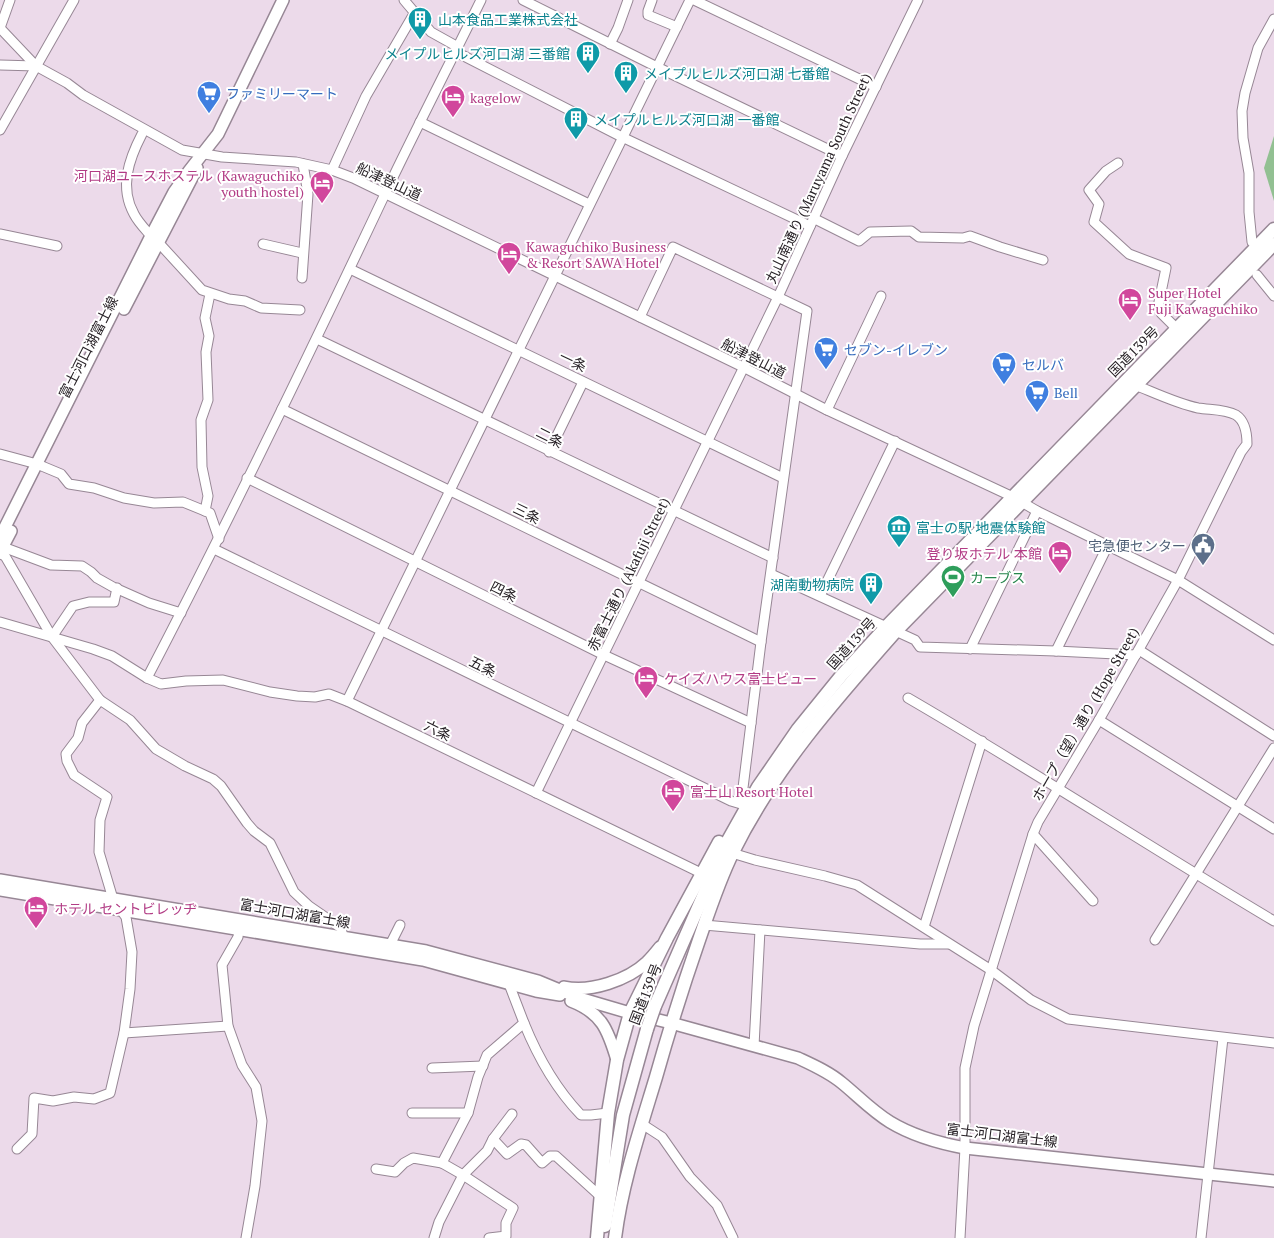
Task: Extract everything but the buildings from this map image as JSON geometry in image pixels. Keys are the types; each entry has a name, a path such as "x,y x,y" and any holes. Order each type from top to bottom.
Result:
{"highway":[{"name":"国道139号","path":"1018,499 1177,328 1274,229"},
{"name":"国道139号","path":"603,1238 623,1115 647,1029 655,1006 726,844 758,787 798,729 841,676 891,629 1018,499 1135,385 1274,244"},
{"name":"国道139号","path":"615,1238 632,1155 671,1023 720,880 732,853 755,811 808,733 853,680 891,629"},
{"path":"597,1238 608,1113 616,1060 630,1013 701,873 741,804 758,787"}],"main road":[{"name":"富士河口湖富士線","path":"1,544 154,239 196,173 202,155 218,134 283,0"},
{"name":"富士河口湖富士線","path":"0,880 113,899 340,942"},
{"name":"富士河口湖富士線","path":"0,890 239,929 448,956 511,979 798,1058 817,1067 840,1082 873,1110 906,1131 924,1138 966,1148 1274,1181"},
{"path":"537,986 581,989 603,985 625,976 646,963 667,938"},
{"path":"537,986 580,1004 598,1017 610,1036 616,1060"}],"street":[{"path":"10,0 0,28 36,66"},
{"path":"0,130 74,0"},
{"path":"404,0 431,32 457,49 622,136 812,222 859,240 870,232 911,231 919,237 963,238 970,236 1043,260"},
{"path":"0,622 112,656 147,678 219,539 247,478 317,339 385,194 481,0"},
{"path":"523,0 842,156"},
{"path":"610,44 628,0"},
{"path":"652,0 648,15 677,28"},
{"path":"347,701 622,136 692,0 876,87"},
{"name":"丸山南通り (Maruyama South Street)","path":"743,367 918,0"},
{"path":"332,170 366,96 415,12"},
{"path":"1252,242 1249,212 1249,173 1243,138 1242,110 1258,48 1274,19"},
{"path":"0,65 36,66"},
{"name":"船津登山道","path":"36,66 68,82 83,95 182,150 202,155 303,164 332,170 385,194 743,367 827,410 1018,499 1037,511 1178,580 1274,640"},
{"path":"420,122 590,204"},
{"path":"142,134 132,155 128,170 126,185 128,203 134,216 154,239 197,286 210,294 229,299 245,300 261,308 300,310"},
{"path":"1118,163 1106,171 1089,190 1099,204 1094,222 1129,254 1166,268 1158,307 1161,313 1177,328"},
{"path":"302,278 302,253 308,194 303,164"},
{"path":"0,234 57,246"},
{"path":"263,244 302,253"},
{"path":"640,317 673,247 807,311 761,642 741,804"},
{"name":"一条","path":"350,269 783,478"},
{"path":"1258,275 1274,296"},
{"path":"205,511 208,496 202,467 201,420 208,400 206,352 209,336 205,318 210,294"},
{"path":"827,410 881,296"},
{"name":"二条","path":"317,339 773,558"},
{"name":"赤富士通り (Akafuji Street)","path":"536,793 743,367"},
{"path":"550,452 584,382"},
{"name":"ホープ（望）通り (Hope Street)","path":"960,1238 966,1148 965,1068 974,1026 1038,822 1099,720 1178,580 1241,452 1247,444 1245,428 1242,421 1236,415 1225,411 1196,408 1135,385"},
{"name":"三条","path":"282,409 761,642"},
{"path":"820,596 895,441"},
{"path":"0,454 60,474 69,484 94,488 124,498 154,503 183,502 210,513 219,539"},
{"name":"四条","path":"247,478 414,563 604,655 751,723"},
{"path":"970,649 1037,511"},
{"path":"1,544 51,565 82,566 97,578 117,588 149,603 181,613"},
{"path":"1,544 5,556 52,637 100,700 130,720 156,749 185,766 213,779 221,786 254,832 270,843 294,892 309,906 338,924 341,928 340,942"},
{"path":"1056,651 1108,545"},
{"name":"五条","path":"214,549 570,724 731,801 741,804"},
{"path":"771,574 915,640 920,647 1137,652 1274,736"},
{"path":"52,637 73,606 89,602 114,602 117,588"},
{"name":"六条","path":"147,678 161,684 223,680 270,692 297,696 329,694 701,873"},
{"path":"908,698 982,741 1057,789 1274,921"},
{"path":"17,1149 32,1134 34,1098 53,1101 74,1097 94,1099 110,1093 124,1033 130,989 132,952 126,917 113,899 99,852 100,820 107,797 74,775 67,761 66,754 78,738 82,723 100,700"},
{"path":"1099,720 1274,828"},
{"path":"924,926 982,741"},
{"path":"1155,940 1274,748"},
{"path":"1034,834 1094,901"},
{"path":"732,853 857,885 992,970 1031,1000 1068,1019 1274,1043"},
{"path":"388,949 400,925"},
{"path":"704,925 920,944 949,944"},
{"path":"239,929 238,937 222,965 228,1026 242,1065 256,1087 262,1121 255,1186 246,1238"},
{"path":"754,1046 760,930"},
{"path":"511,979 533,1046 561,1090 581,1115 608,1113"},
{"path":"442,1163 468,1113 487,1055 524,1023"},
{"path":"124,1033 228,1026"},
{"path":"1201,1238 1223,1038"},
{"path":"432,1068 483,1066"},
{"path":"412,1113 468,1113"},
{"path":"434,1238 439,1222 464,1175 487,1151 493,1139 512,1114"},
{"path":"642,1124 662,1137 690,1177 717,1205 733,1238"},
{"path":"493,1139 507,1154 520,1144 526,1145 542,1163 550,1156 556,1156 600,1196"},
{"path":"376,1169 395,1172 413,1158 442,1163 464,1175 513,1208 506,1223 506,1236 489,1238"}],"green space":[{"path":"1274,136 1274,201 1264,168"}],"place":[{"name":"山本食品工業株式会社","path":"420,40"},
{"name":"メイプルヒルズ河口湖 三番館","path":"588,74"},
{"name":"メイプルヒルズ河口湖 七番館","path":"626,94"},
{"name":"ファミリーマート","path":"209,114"},
{"name":"kagelow","path":"453,118"},
{"name":"メイプルヒルズ河口湖 一番館","path":"576,140"},
{"name":"河口湖ユースホステル (Kawaguchiko youth hostel)","path":"322,204"},
{"name":"Kawaguchiko Business & Resort SAWA Hotel","path":"509,275"},
{"name":"Super Hotel Fuji Kawaguchiko","path":"1130,321"},
{"name":"セブン-イレブン","path":"826,370"},
{"name":"セルバ","path":"1004,385"},
{"name":"Bell","path":"1037,413"},
{"name":"富士の駅 地震体験館","path":"899,548"},
{"name":"宅急便センター","path":"1203,566"},
{"name":"登り坂ホテル 本館","path":"1060,574"},
{"name":"カーブス","path":"953,598"},
{"name":"湖南動物病院","path":"871,605"},
{"name":"ケイズハウス富士ビュー","path":"646,699"},
{"name":"富士山 Resort Hotel","path":"673,812"},
{"name":"ホテル セントビレッヂ","path":"36,929"}]}
